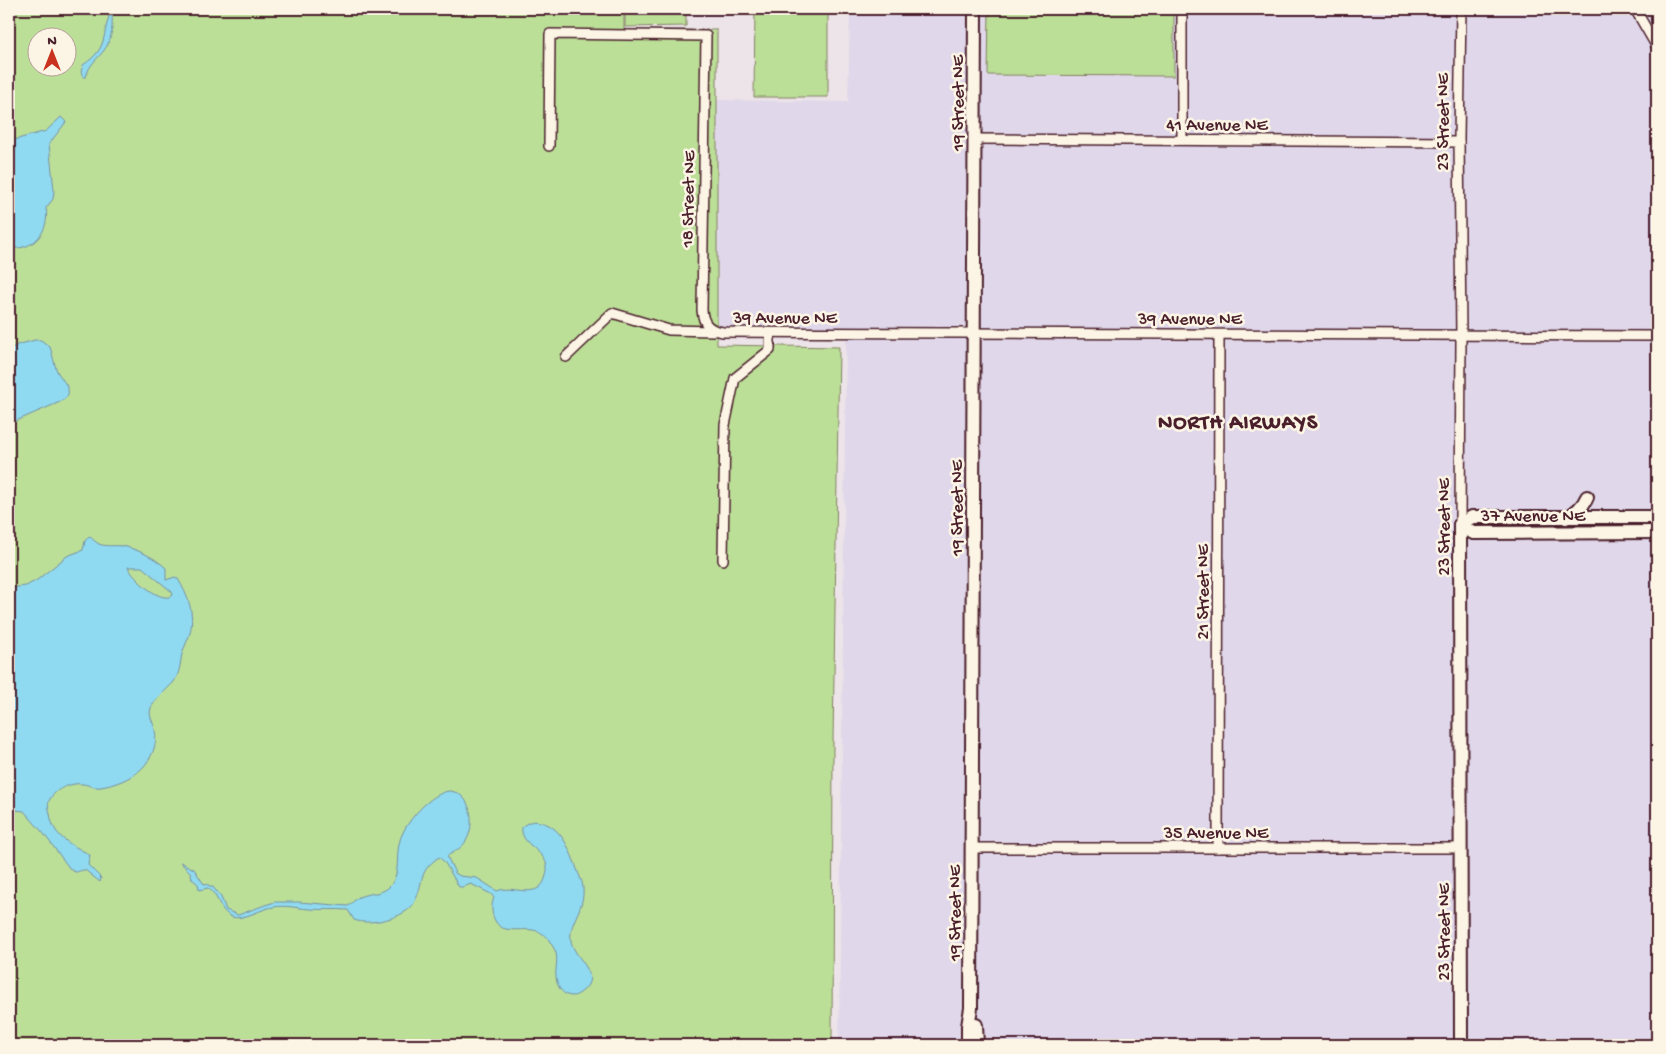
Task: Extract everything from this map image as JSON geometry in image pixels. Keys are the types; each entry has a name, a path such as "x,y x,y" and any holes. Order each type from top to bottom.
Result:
{"street":[{"name":"19 Street NE","path":"968,1045 968,1026 971,1008 975,9"},
{"path":"1182,9 1182,140"},
{"name":"23 Street NE","path":"1461,9 1459,142 1461,336 1461,1045"},
{"path":"1636,9 1657,47"},
{"name":"18 Street NE","path":"548,146 550,34 706,36 702,317 706,325 719,332"},
{"name":"41 Avenue NE","path":"975,140 1459,142"},
{"name":"39 Avenue NE","path":"566,357 612,313 669,330 719,332 1657,336"},
{"path":"724,560 725,425 735,378 770,350 770,333"},
{"name":"21 Street NE","path":"1218,848 1219,335"},
{"path":"1566,518 1581,508 1588,497"},
{"name":"37 Avenue NE","path":"1657,517 1472,517 1460,525 1473,533 1657,532"},
{"path":"1532,532 1579,526 1588,518"},
{"name":"35 Avenue NE","path":"972,848 1460,848"},
{"name":"19 Street NE","path":"971,1008 976,1026 977,1045"}],"shaded area":[{"path":"850,9 1648,9 1657,28 1657,1045 839,1045 846,327 717,328 717,100 848,102"}],"green space":[{"path":"9,9 624,9 624,30 717,30 717,345 839,347 833,740 832,1045 9,1045"},
{"path":"625,9 686,9 686,26 625,27"},
{"path":"755,9 828,9 828,97 754,97"},
{"path":"989,9 1174,9 1174,76 988,75"}],"water":[{"path":"111,11 111,37 104,50 88,70 86,77 83,77 81,72 83,65 101,47"},
{"path":"61,117 66,122 49,144 54,190 53,199 46,208 47,216 43,232 33,243 18,248 9,248 9,147 14,140 46,131"},
{"path":"41,340 50,347 57,371 67,387 68,395 60,402 9,424 9,350 17,345"},
{"path":"89,536 99,544 123,546 146,554 156,560 166,568 166,580 175,577 178,579 188,598 192,619 190,633 182,654 177,676 151,708 150,714 156,736 153,752 147,762 135,774 111,785 95,787 85,784 69,785 52,795 49,801 49,810 55,829 64,839 90,855 88,865 101,878 100,882 85,870 76,872 70,869 24,811 14,810 9,822 9,588 26,586 37,580 67,556 83,550 85,541","holes":["128,567 142,567 172,592 173,595 168,597 162,596 148,589 135,577"]},
{"path":"449,791 463,797 470,810 471,827 466,841 460,848 447,856 455,873 460,876 477,878 497,891 510,889 530,891 536,889 541,886 545,879 546,862 526,840 522,827 530,822 540,822 549,825 562,838 582,882 582,899 571,934 573,948 589,973 590,980 580,993 571,996 560,989 556,973 556,953 544,935 534,930 502,928 493,916 494,898 491,894 471,884 459,887 445,863 439,857 424,873 417,896 410,908 395,917 369,922 354,920 348,910 283,906 269,908 247,916 232,917 224,911 212,891 208,888 199,890 198,884 192,879 191,873 180,862 194,869 203,883 213,887 221,897 226,910 238,915 275,902 348,906 363,895 380,892 391,885 397,869 400,840 407,825 434,797"}],"district":[{"name":"NORTH AIRWAYS","path":"1238,420"}]}
